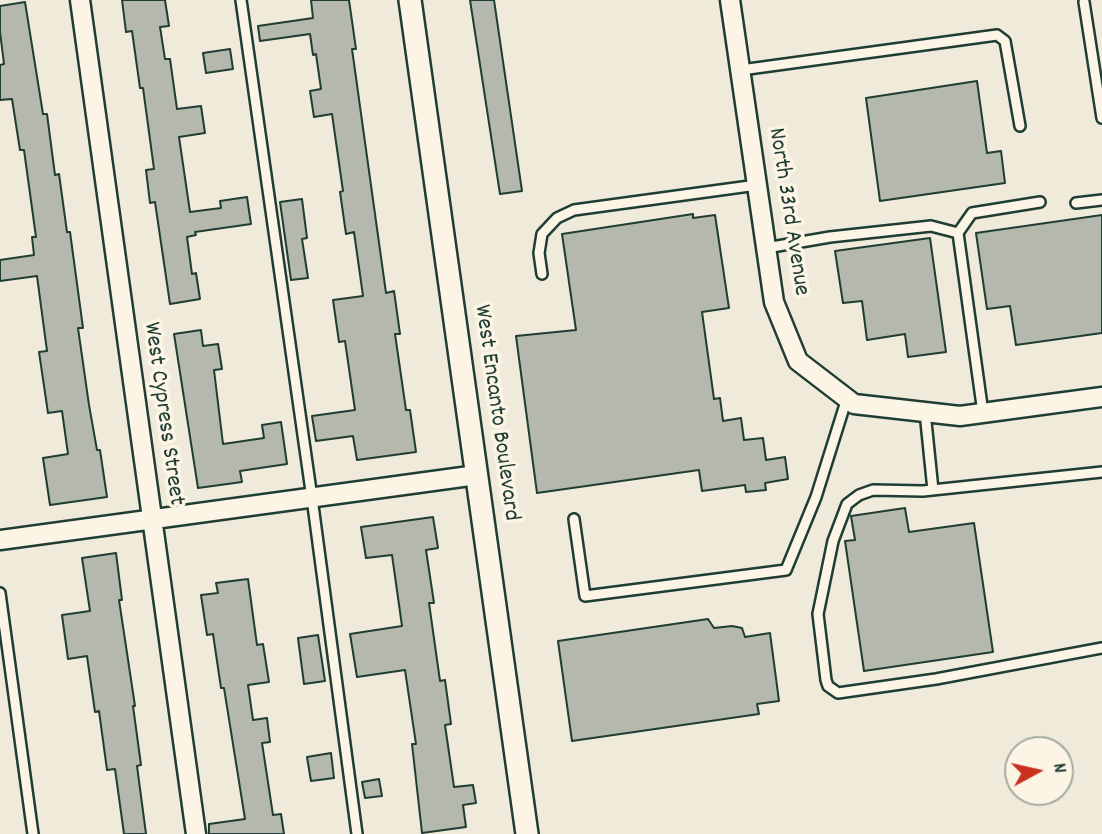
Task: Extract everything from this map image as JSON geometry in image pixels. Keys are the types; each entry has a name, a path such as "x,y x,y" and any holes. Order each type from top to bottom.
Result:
{"street":[{"name":"West Cypress Street","path":"80,0 196,834"},
{"name":"West Encanto Boulevard","path":"410,0 527,834"},
{"name":"North 33rd Avenue","path":"730,0 774,302 798,361 854,404 960,416 1102,397"},
{"path":"0,540 477,475"}],"lane":[{"path":"241,0 357,834"},
{"path":"1084,2 1102,118"},
{"path":"741,71 997,35 1005,41 1020,126"},
{"path":"542,274 539,253 542,234 557,218 574,210 757,185"},
{"path":"1076,203 1102,200"},
{"path":"983,413 958,233 972,213 1040,202"},
{"path":"766,248 831,237 930,226 958,233"},
{"path":"574,519 585,596 786,570 816,497 846,398"},
{"path":"925,412 933,490"},
{"path":"1102,472 933,490 873,491 859,495 847,504 833,541 818,614 826,680 832,691 838,693 936,679 1102,648"},
{"path":"0,593 33,834"}],"building":[{"path":"122,0 165,0 169,26 160,27 165,59 170,59 177,109 201,106 205,133 179,137 190,212 221,208 220,201 247,197 251,224 195,232 196,235 187,237 192,274 196,273 200,299 170,304 155,202 150,203 146,170 154,169 143,88 140,88 132,31 126,32"},
{"path":"311,0 349,0 356,49 352,49 386,293 394,291 400,334 395,334 406,410 410,410 416,452 357,460 353,436 316,441 312,416 355,410 345,341 339,342 333,300 363,296 354,232 346,234 332,114 314,117 310,91 321,89 310,34 260,41 258,26 313,18"},
{"path":"470,0 494,0 522,191 500,194"},
{"path":"25,2 43,114 47,114 55,175 59,174 67,232 70,232 83,328 78,328 89,405 97,450 100,450 107,497 50,505 43,458 68,454 62,411 48,413 39,352 47,351 37,276 0,281 0,260 34,255 32,237 36,237 24,150 20,150 12,99 0,100 0,65 4,64 0,6"},
{"path":"230,49 233,69 206,73 203,53"},
{"path":"977,81 987,153 1001,151 1005,183 880,201 866,98"},
{"path":"302,199 307,238 302,239 308,278 291,280 280,202"},
{"path":"693,214 693,218 715,215 729,308 702,312 714,399 720,398 723,421 741,418 744,440 763,438 766,460 785,457 788,479 765,483 766,490 746,492 745,485 702,491 699,470 537,493 516,336 576,330 562,234"},
{"path":"1102,215 1102,333 1016,345 1010,306 987,309 976,233"},
{"path":"930,238 946,352 908,357 905,334 867,340 862,301 843,303 835,251"},
{"path":"201,330 203,346 218,344 222,369 214,370 223,444 264,438 262,425 281,422 287,464 240,471 242,482 198,488 174,334"},
{"path":"905,508 909,532 974,523 993,652 864,671 845,541 855,540 851,516"},
{"path":"433,517 438,548 426,550 434,603 429,603 440,681 445,680 451,724 445,725 454,787 473,785 476,803 463,805 466,827 422,833 412,744 416,744 405,670 357,677 350,634 402,626 392,555 366,558 361,527"},
{"path":"116,553 122,600 119,600 135,706 141,765 137,766 146,834 124,834 115,769 107,770 99,711 95,712 87,656 68,659 62,615 90,611 82,558"},
{"path":"248,579 257,645 263,644 269,682 248,685 253,720 267,718 270,742 262,743 273,815 281,814 284,834 209,834 209,824 245,819 224,688 221,688 213,634 207,635 201,595 218,593 216,583"},
{"path":"708,619 714,628 742,628 745,637 770,633 779,701 757,704 759,714 572,741 558,641"},
{"path":"318,635 325,681 304,684 298,638"},
{"path":"331,753 334,778 311,781 307,757"},
{"path":"379,779 382,796 365,798 362,782"}]}
